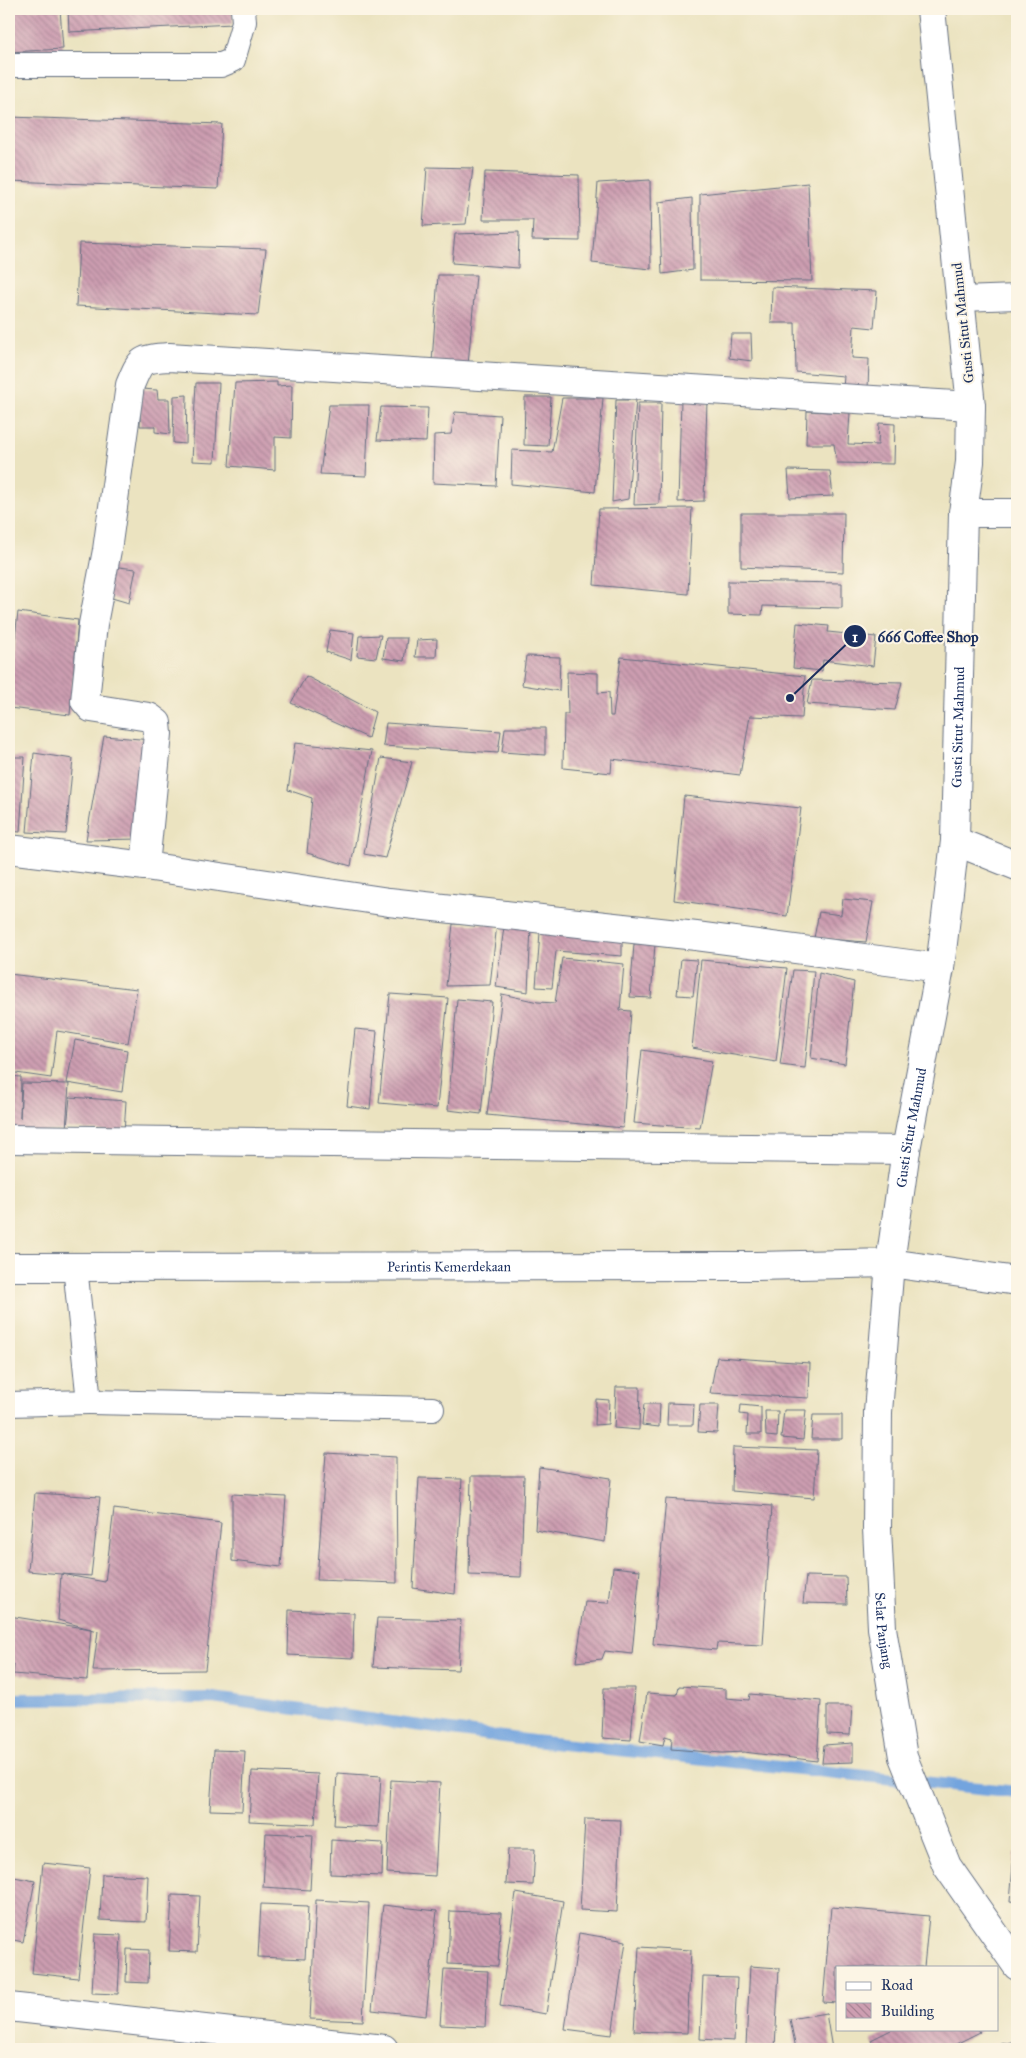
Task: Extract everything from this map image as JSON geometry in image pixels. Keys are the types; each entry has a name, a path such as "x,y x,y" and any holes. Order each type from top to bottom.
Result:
{"main road":[{"name":"Gusti Situt Mahmud","path":"890,1263 906,1150 940,968 955,841 963,513 970,462 971,406 931,9"},
{"path":"146,866 158,734 157,723 149,718 92,708 84,701 93,624 107,550 130,386 139,364 148,358 169,356 971,406"},
{"path":"963,513 1017,513"},
{"path":"955,841 1017,866"},
{"path":"9,849 146,866 389,902 696,936 940,968"},
{"path":"9,1139 906,1150"},
{"name":"Perintis Kemerdekaan","path":"9,1267 755,1266 890,1263 1017,1280"},
{"name":"Selat Panjang","path":"890,1263 878,1412 877,1528 882,1628 903,1757 947,1866 1017,1966"},
{"path":"9,2007 384,2049"}],"lane":[{"path":"9,65 221,65 233,60 244,22 243,9"},
{"path":"960,299 1017,298"},
{"path":"75,1266 88,1402"},
{"path":"9,1404 88,1402 432,1409"}],"building":[{"path":"9,9 60,9 63,49 9,52"},
{"path":"68,9 232,9 233,24 69,32"},
{"path":"9,117 222,124 218,189 9,181"},
{"path":"427,167 473,168 466,224 423,226"},
{"path":"485,172 579,175 580,241 532,240 533,220 483,220"},
{"path":"650,180 651,269 592,263 598,183"},
{"path":"808,183 812,281 700,280 700,194"},
{"path":"692,198 693,270 662,274 659,202"},
{"path":"519,232 518,268 452,263 455,234"},
{"path":"79,243 266,249 258,315 76,306"},
{"path":"438,275 476,275 468,365 432,362"},
{"path":"772,287 877,291 874,328 854,326 852,358 869,359 868,390 843,388 844,376 796,372 795,323 771,323"},
{"path":"731,334 751,334 752,361 729,358"},
{"path":"277,382 277,386 292,385 291,438 275,437 275,470 229,466 235,383"},
{"path":"196,383 219,383 215,462 192,461"},
{"path":"141,389 157,390 158,399 169,399 170,434 155,432 155,426 140,426"},
{"path":"187,395 186,444 173,443 174,396"},
{"path":"525,397 551,397 548,446 524,445"},
{"path":"562,398 603,398 595,492 511,484 512,450 552,452"},
{"path":"616,400 636,400 628,499 612,502"},
{"path":"681,400 707,401 704,501 678,502"},
{"path":"638,403 661,403 659,504 634,505"},
{"path":"329,405 369,405 366,476 320,474"},
{"path":"381,407 428,408 426,442 377,440"},
{"path":"807,411 850,413 848,444 878,445 879,423 895,424 894,464 837,463 834,444 806,444"},
{"path":"455,412 500,415 496,486 433,483 434,435 451,434"},
{"path":"788,470 830,471 833,496 790,498"},
{"path":"692,508 688,594 594,585 599,509"},
{"path":"741,513 844,513 843,572 741,567"},
{"path":"110,566 136,569 129,603 105,596"},
{"path":"728,581 842,583 842,608 763,606 762,615 728,614"},
{"path":"18,612 78,620 70,715 9,708 9,686"},
{"path":"797,623 829,626 828,632 876,637 873,666 823,660 822,671 793,668"},
{"path":"330,630 354,633 351,660 326,652"},
{"path":"381,635 376,658 357,656 359,636"},
{"path":"386,638 407,638 404,661 383,658"},
{"path":"437,639 436,657 415,657 417,640"},
{"path":"526,656 560,657 559,691 522,685"},
{"path":"621,657 805,676 802,718 750,716 740,775 612,759 611,773 563,768 564,714 568,714 567,672 598,673 598,693 609,692 610,716 613,716"},
{"path":"306,676 375,712 368,738 291,703"},
{"path":"812,680 902,682 895,710 807,704"},
{"path":"386,723 501,731 498,753 383,746"},
{"path":"505,728 545,728 545,755 502,752"},
{"path":"104,736 152,740 141,839 86,840"},
{"path":"295,743 372,751 351,866 307,853 312,798 288,790"},
{"path":"34,753 73,759 66,834 27,832"},
{"path":"9,757 25,757 20,832 9,831"},
{"path":"381,758 412,762 385,858 364,854"},
{"path":"684,796 801,808 787,916 674,900"},
{"path":"843,899 873,902 866,942 814,938 819,912 841,915"},
{"path":"453,924 497,924 490,985 446,986"},
{"path":"504,927 531,927 528,992 496,987"},
{"path":"540,932 622,939 622,956 556,951 552,988 536,987"},
{"path":"634,944 655,944 651,998 630,997"},
{"path":"562,958 624,964 620,1010 631,1011 623,1128 487,1115 502,994 538,1002 555,1003"},
{"path":"681,959 697,960 693,996 677,995"},
{"path":"701,960 787,968 776,1062 692,1048"},
{"path":"793,970 814,971 805,1068 780,1065"},
{"path":"819,973 854,982 845,1064 811,1058"},
{"path":"9,974 137,989 128,1043 57,1031 51,1078 9,1072"},
{"path":"390,994 448,998 437,1108 379,1103"},
{"path":"457,999 492,1002 481,1114 448,1110"},
{"path":"355,1029 377,1031 370,1109 347,1106"},
{"path":"75,1040 127,1050 122,1092 67,1083"},
{"path":"642,1050 712,1061 700,1128 634,1123"},
{"path":"9,1076 21,1077 20,1118 22,1083 69,1084 66,1130 9,1135"},
{"path":"70,1097 126,1101 124,1133 67,1128"},
{"path":"717,1357 810,1363 809,1398 710,1393"},
{"path":"616,1387 640,1387 639,1430 614,1428"},
{"path":"596,1399 609,1400 608,1424 595,1425"},
{"path":"668,1403 694,1404 693,1425 667,1425"},
{"path":"644,1404 660,1404 659,1427 642,1425"},
{"path":"700,1405 719,1405 717,1433 698,1432"},
{"path":"741,1405 761,1407 761,1434 747,1434 748,1415 740,1414"},
{"path":"784,1410 806,1410 803,1440 781,1438"},
{"path":"765,1411 778,1411 777,1437 766,1436"},
{"path":"813,1415 842,1415 842,1439 811,1439"},
{"path":"733,1447 817,1450 814,1498 732,1491"},
{"path":"326,1453 396,1457 397,1583 317,1580"},
{"path":"539,1467 611,1478 605,1542 535,1530"},
{"path":"471,1476 524,1476 521,1577 469,1575"},
{"path":"419,1478 462,1479 455,1594 413,1588"},
{"path":"35,1493 100,1497 91,1576 28,1571"},
{"path":"232,1494 286,1497 281,1567 232,1561"},
{"path":"666,1499 772,1506 763,1645 717,1643 716,1650 653,1644"},
{"path":"114,1509 221,1523 205,1670 93,1671 98,1631 58,1620 61,1574 105,1582"},
{"path":"613,1567 640,1570 632,1654 605,1651 602,1659 576,1662 585,1602 609,1603"},
{"path":"806,1576 846,1577 847,1604 803,1603"},
{"path":"289,1610 354,1613 353,1658 288,1655"},
{"path":"9,1616 91,1629 87,1680 13,1674 14,1664 9,1664"},
{"path":"377,1618 461,1620 458,1670 373,1667"},
{"path":"679,1686 726,1689 726,1698 749,1700 750,1694 821,1701 817,1761 744,1752 722,1753 671,1749 672,1738 665,1736 663,1745 640,1741 647,1693 677,1695"},
{"path":"604,1688 635,1688 631,1740 602,1738"},
{"path":"827,1706 852,1706 850,1735 827,1734"},
{"path":"853,1743 853,1762 822,1763 824,1745"},
{"path":"214,1750 245,1751 242,1811 210,1810"},
{"path":"252,1771 318,1774 315,1824 249,1821"},
{"path":"337,1773 381,1776 378,1827 334,1825"},
{"path":"391,1780 440,1783 435,1876 387,1873"},
{"path":"585,1819 621,1820 617,1912 580,1910"},
{"path":"266,1833 313,1835 310,1890 263,1887"},
{"path":"331,1840 383,1843 382,1876 330,1874"},
{"path":"508,1849 535,1849 533,1885 506,1884"},
{"path":"1014,1854 1017,1854 1017,1902 1010,1901"},
{"path":"43,1863 90,1868 78,1978 32,1973"},
{"path":"102,1874 148,1876 146,1922 100,1920"},
{"path":"9,1876 35,1881 23,1942 9,1939"},
{"path":"516,1893 563,1901 546,2014 500,2006"},
{"path":"172,1895 200,1896 197,1952 169,1951"},
{"path":"316,1900 369,1903 363,2021 310,2019"},
{"path":"261,1904 308,1906 305,1959 258,1957"},
{"path":"383,1905 437,1911 426,2016 372,2010"},
{"path":"831,1907 929,1916 924,1966 836,1966 836,2003 823,2002"},
{"path":"450,1911 501,1913 498,1966 448,1964"},
{"path":"579,1933 626,1941 612,2035 565,2029"},
{"path":"95,1934 121,1935 118,1994 92,1993"},
{"path":"639,1947 691,1950 687,2033 634,2031"},
{"path":"127,1949 149,1950 148,1983 126,1982"},
{"path":"750,1966 779,1968 775,2048 746,2046"},
{"path":"444,1969 488,1971 485,2027 440,2025"},
{"path":"703,1977 737,1978 734,2041 700,2039"},
{"path":"826,2013 832,2049 796,2049 790,2019"},
{"path":"891,2030 979,2030 980,2032 946,2049 875,2049 871,2040"},
{"path":"1017,2041 1017,2049 978,2049 978,2048"}],"waterway":[{"path":"9,1699 213,1698 533,1741 1017,1792"}],"place":[{"name":"666 Coffee Shop","path":"790,698"}]}
